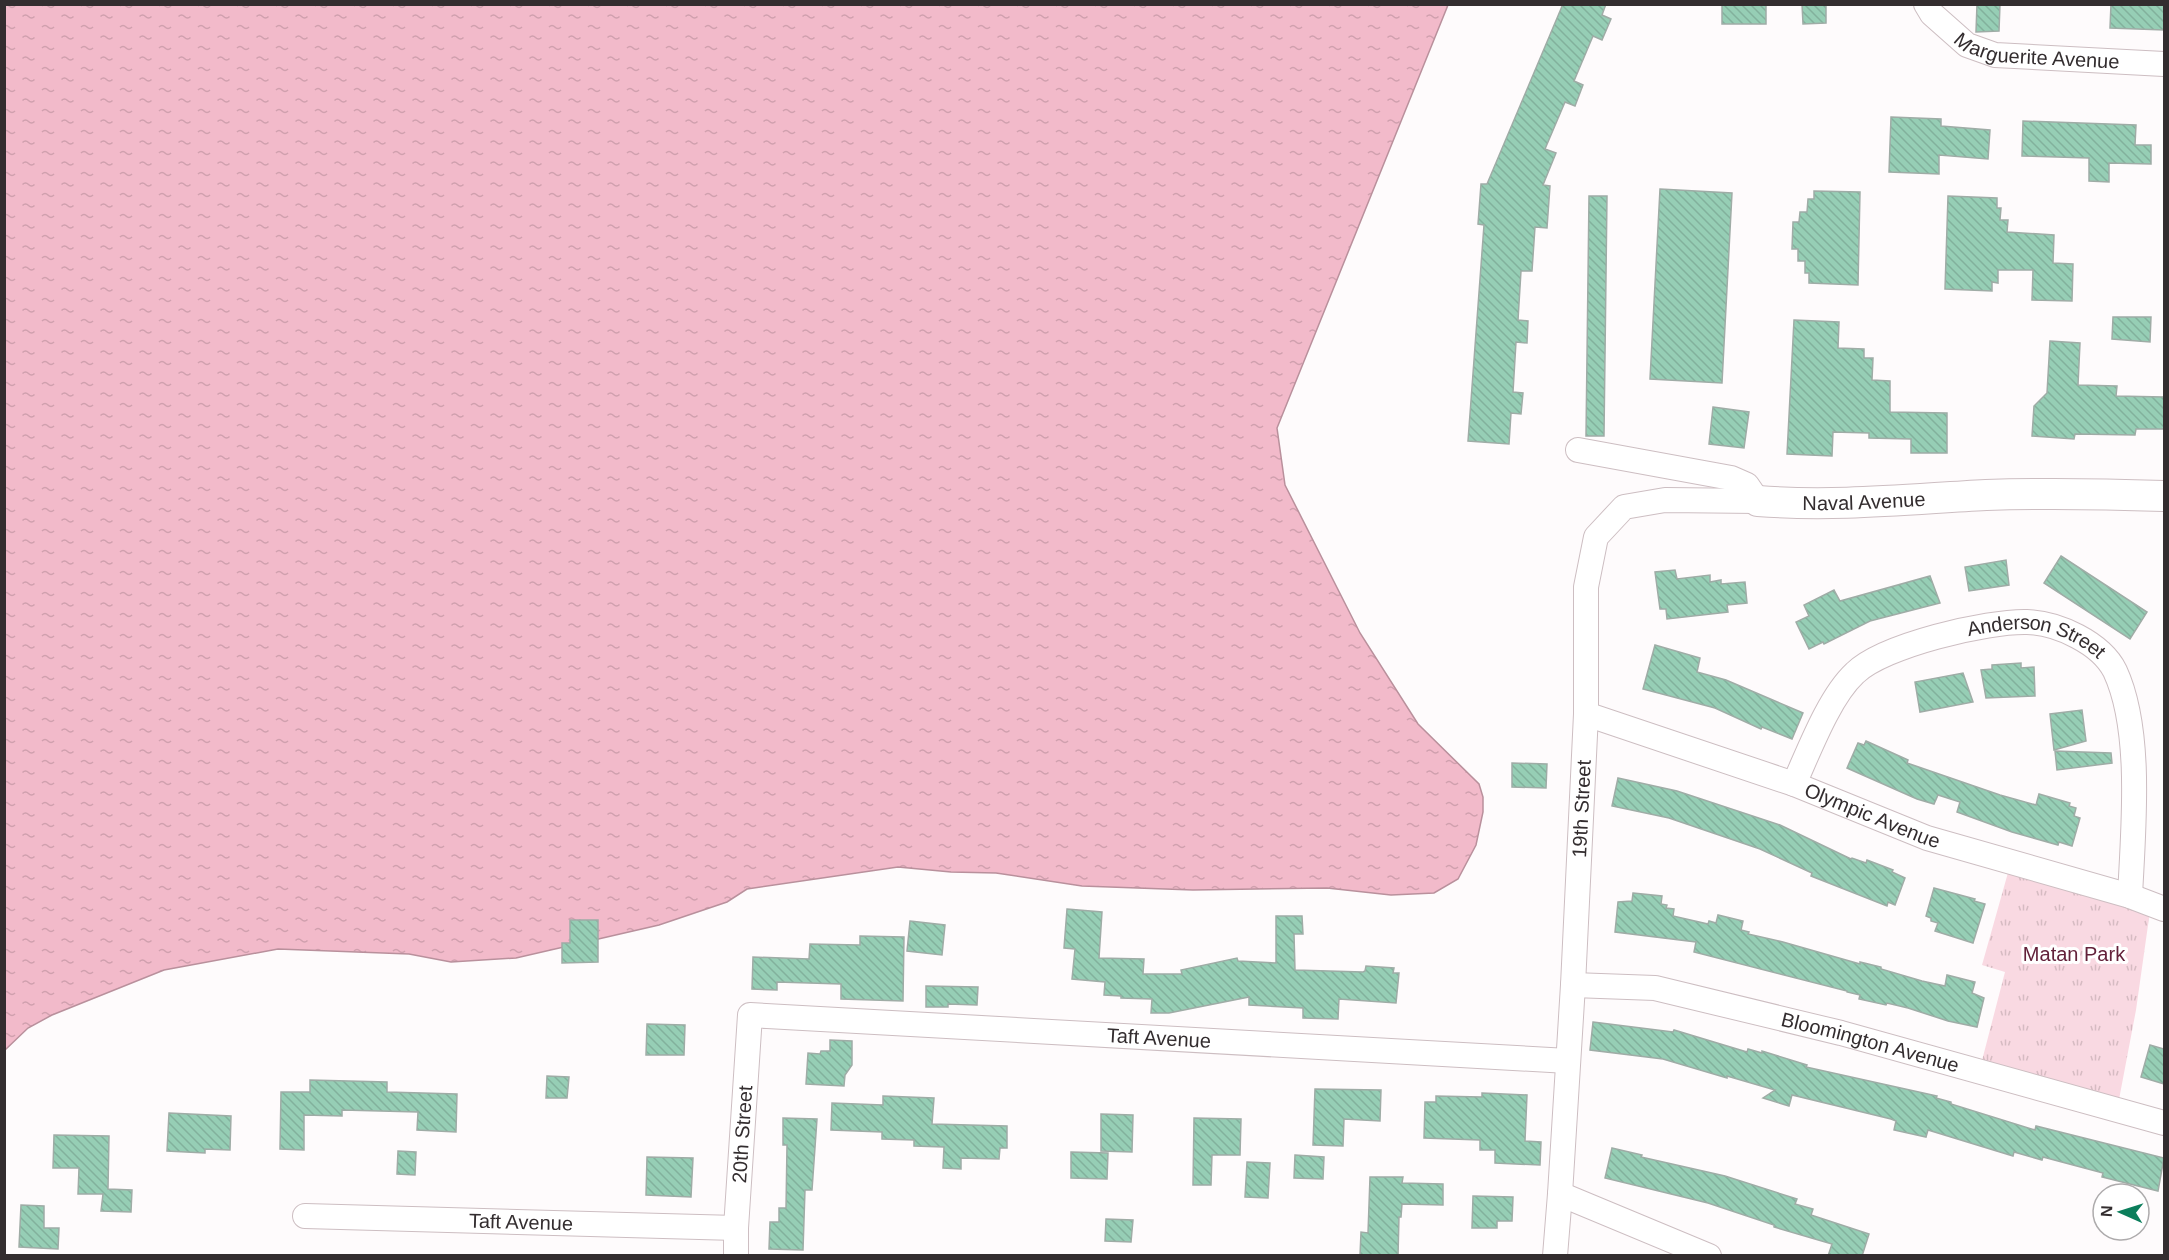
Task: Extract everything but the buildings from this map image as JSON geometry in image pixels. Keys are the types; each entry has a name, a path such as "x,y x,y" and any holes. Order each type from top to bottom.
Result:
{"street":[{"name":"Marguerite Avenue","path":"1926,4 1932,14 1967,45 1995,55 2164,64"},
{"path":"1578,450 1731,478 1748,485 1758,501"},
{"name":"Naval Avenue","path":"1758,501 1803,504 1868,503 1988,495 2164,496"},
{"name":"19th Street","path":"1555,1256 1569,1061 1586,714 1586,587 1596,537 1624,507 1665,500 1758,501"},
{"name":"Anderson Street","path":"1794,784 1822,723 1838,695 1864,665 1900,647 1980,628 2028,622 2051,627 2092,645 2114,670 2123,694 2133,762 2134,801 2130,896"},
{"name":"Olympic Avenue","path":"1586,714 1794,784 1926,838 2130,896 2164,909"},
{"name":"Bloomington Avenue","path":"1573,985 1639,987 1666,991 1841,1033 2164,1123"},
{"name":"Taft Avenue","path":"750,1015 1569,1061"},
{"name":"20th Street","path":"736,1256 750,1015"},
{"path":"1560,1194 1709,1256"},
{"name":"Taft Avenue","path":"305,1216 736,1228"}],"green space":[{"name":"Matan Park","path":"2011,862 2151,904 2136,1010 2117,1110 1979,1072 2005,972 1982,965"}],"water":[{"path":"5,5 1448,5 1277,428 1285,485 1360,633 1418,724 1479,784 1483,797 1483,812 1476,845 1458,879 1434,893 1391,895 1327,888 1193,890 1082,886 996,873 898,867 747,889 727,902 659,925 516,958 451,962 409,954 278,949 164,970 52,1015 28,1028 5,1050"}]}
